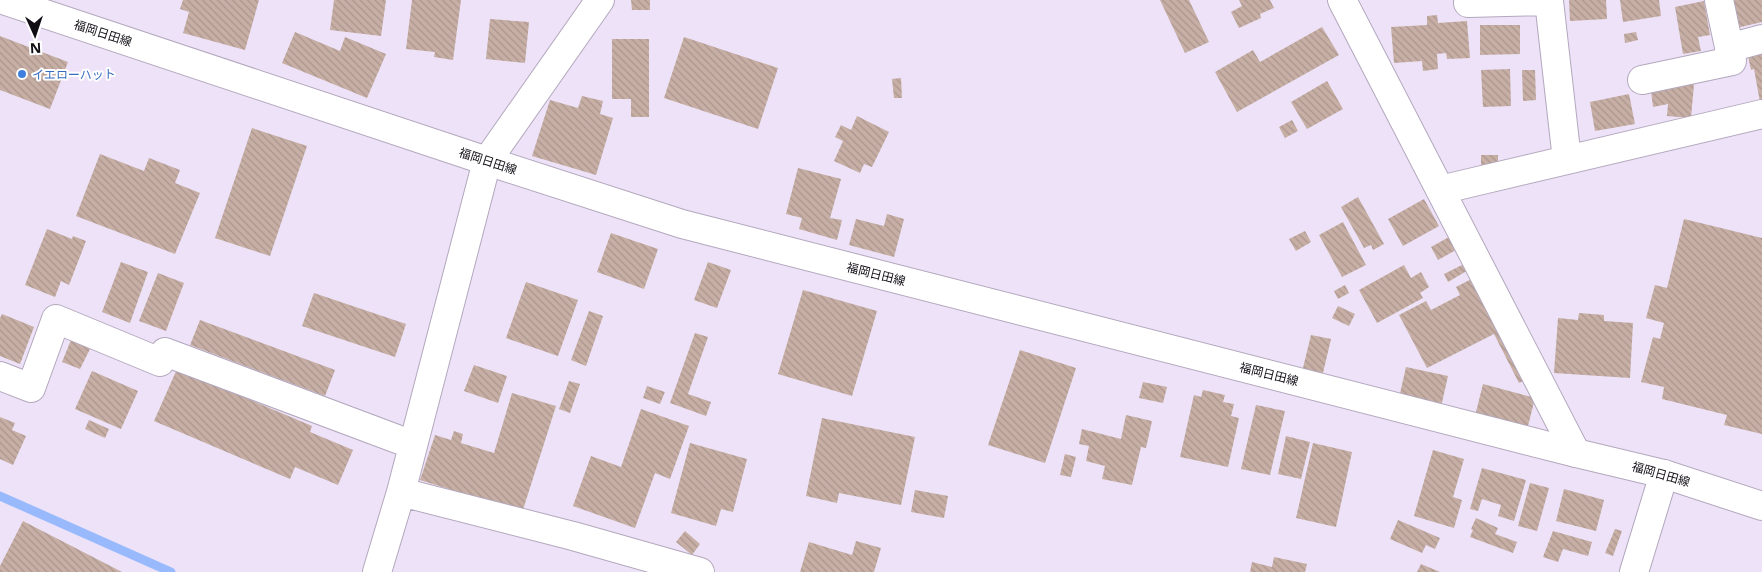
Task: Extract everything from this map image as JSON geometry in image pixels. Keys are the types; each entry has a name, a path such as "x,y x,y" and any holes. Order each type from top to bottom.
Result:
{"street":[{"name":"福岡日田線","path":"3,0 486,161 682,224 1664,474 1762,506"},
{"path":"377,572 401,492 486,161 600,0"},
{"path":"1342,0 1576,453"},
{"path":"1642,80 1732,61 1719,0"},
{"path":"1468,2 1549,1 1567,160"},
{"path":"1729,48 1762,39"},
{"path":"1440,190 1762,114"},
{"path":"0,376 31,388 56,319 160,362 165,352 413,445"},
{"path":"1634,572 1664,474"},
{"path":"401,492 573,536 700,572"}],"building":[{"path":"183,0 259,0 245,50 183,33 189,12 180,9"},
{"path":"334,0 386,0 381,36 330,30"},
{"path":"412,0 461,0 453,60 434,57 435,52 406,49"},
{"path":"631,0 650,0 650,10 632,10"},
{"path":"1160,0 1189,0 1209,42 1185,53"},
{"path":"1239,0 1270,0 1274,8 1260,14 1261,18 1239,28 1231,12 1242,6"},
{"path":"1569,0 1606,0 1607,19 1570,21"},
{"path":"1620,0 1659,0 1661,16 1623,22"},
{"path":"1725,0 1762,0 1762,22 1732,29"},
{"path":"1704,1 1710,35 1698,37 1701,51 1683,54 1675,7"},
{"path":"1437,15 1438,23 1467,21 1470,58 1447,59 1446,53 1437,54 1438,69 1423,71 1422,61 1394,63 1391,27 1427,25 1427,16"},
{"path":"490,19 529,22 525,63 486,59"},
{"path":"1480,25 1520,25 1520,54 1480,55"},
{"path":"1322,27 1339,55 1237,112 1215,72 1253,50 1260,62"},
{"path":"295,32 340,51 345,37 386,54 367,98 282,63"},
{"path":"1636,32 1638,40 1625,43 1624,34"},
{"path":"0,36 68,62 50,109 0,90"},
{"path":"684,37 778,68 758,129 664,98"},
{"path":"612,39 649,39 649,117 631,117 631,99 612,99"},
{"path":"1762,53 1762,102 1760,102 1754,69 1751,70 1748,56"},
{"path":"1510,69 1511,106 1483,107 1481,70"},
{"path":"1522,70 1535,70 1536,100 1523,101"},
{"path":"901,78 902,98 894,98 892,79"},
{"path":"1327,81 1343,109 1307,129 1291,102"},
{"path":"1670,82 1694,84 1691,118 1667,116 1668,104 1653,107 1651,91 1669,89"},
{"path":"1629,94 1635,124 1595,131 1590,102"},
{"path":"582,96 603,101 600,114 613,118 596,175 532,156 550,100 578,108"},
{"path":"857,116 889,132 872,167 864,164 860,173 834,161 843,141 835,137 841,125 851,130"},
{"path":"1292,120 1298,131 1285,138 1279,127"},
{"path":"252,128 307,146 270,256 215,238"},
{"path":"100,154 144,171 149,158 180,170 175,183 200,193 175,254 76,216"},
{"path":"1481,155 1498,155 1498,164 1481,165"},
{"path":"798,168 841,179 830,218 842,220 837,240 799,229 802,218 786,214"},
{"path":"1358,197 1384,244 1373,250 1371,245 1364,248 1341,207"},
{"path":"1424,199 1439,226 1403,246 1388,219"},
{"path":"887,214 904,219 894,257 849,245 856,219 884,226"},
{"path":"1684,219 1762,238 1762,434 1724,425 1727,415 1662,399 1664,387 1641,382 1653,337 1660,339 1664,323 1646,318 1655,285 1667,288"},
{"path":"1343,222 1366,265 1342,277 1319,235"},
{"path":"47,229 72,239 73,236 86,241 69,285 61,281 55,297 25,285"},
{"path":"1305,231 1311,242 1296,251 1289,239"},
{"path":"611,233 658,249 644,289 597,272"},
{"path":"1449,237 1456,250 1438,260 1431,247"},
{"path":"121,262 148,272 130,323 102,312"},
{"path":"708,262 731,270 717,308 694,300"},
{"path":"1466,263 1470,269 1448,282 1444,274"},
{"path":"1404,265 1411,278 1421,272 1429,287 1420,293 1423,298 1377,323 1359,290"},
{"path":"158,273 184,283 166,331 139,321"},
{"path":"1477,276 1530,378 1519,383 1494,334 1427,368 1399,315 1426,301 1431,310 1460,295 1456,287"},
{"path":"526,282 578,300 558,356 506,338"},
{"path":"1345,285 1349,293 1338,299 1334,291"},
{"path":"803,290 877,311 852,396 778,374"},
{"path":"314,293 406,324 395,357 302,326"},
{"path":"1338,306 1355,314 1349,326 1332,318"},
{"path":"589,311 603,316 586,366 571,360"},
{"path":"1579,313 1604,315 1604,321 1633,323 1630,378 1554,373 1558,318 1578,320"},
{"path":"2,314 34,327 20,364 0,356 0,318"},
{"path":"200,320 335,370 325,396 190,345"},
{"path":"695,333 708,337 688,394 711,402 706,416 670,403"},
{"path":"1311,335 1331,339 1322,377 1302,372"},
{"path":"71,340 90,349 80,369 62,362"},
{"path":"1020,350 1076,368 1045,463 988,445"},
{"path":"474,365 507,376 498,403 464,391"},
{"path":"1406,367 1448,376 1441,407 1399,398"},
{"path":"177,369 312,426 310,432 353,450 338,485 295,467 290,479 154,421"},
{"path":"92,371 138,391 121,429 75,409"},
{"path":"569,381 580,384 570,413 559,409"},
{"path":"1143,382 1167,387 1163,403 1139,398"},
{"path":"1483,384 1535,398 1527,430 1475,416"},
{"path":"647,386 665,392 660,404 643,398"},
{"path":"1203,390 1225,395 1223,402 1234,404 1231,416 1239,418 1228,467 1180,457 1194,395 1201,397"},
{"path":"512,393 556,406 521,516 450,494 452,490 420,480 435,435 451,440 454,431 463,434 461,443 494,453"},
{"path":"1256,405 1285,411 1270,475 1241,469"},
{"path":"641,409 689,426 670,479 655,473 635,528 573,506 591,456 621,467"},
{"path":"1126,415 1152,421 1146,448 1141,447 1132,485 1102,479 1105,466 1086,461 1089,446 1079,444 1082,429 1121,439"},
{"path":"0,417 15,423 12,430 26,436 13,465 0,459"},
{"path":"822,418 915,437 901,505 839,493 837,503 806,496"},
{"path":"89,420 109,429 105,438 85,429"},
{"path":"1286,436 1310,442 1301,479 1278,474"},
{"path":"690,443 747,459 733,512 721,509 716,526 671,513"},
{"path":"1313,443 1352,452 1336,527 1296,518"},
{"path":"1433,450 1464,459 1453,497 1462,500 1454,528 1414,516"},
{"path":"1065,454 1076,457 1071,477 1060,475"},
{"path":"1482,468 1526,480 1514,521 1498,516 1501,505 1482,499 1478,511 1470,509"},
{"path":"1530,483 1549,488 1537,531 1518,526"},
{"path":"1564,489 1604,500 1596,531 1556,521"},
{"path":"915,490 948,496 944,518 911,512"},
{"path":"1476,518 1498,528 1495,534 1517,542 1513,553 1470,537"},
{"path":"1398,520 1440,538 1435,549 1426,545 1422,553 1390,539"},
{"path":"23,521 122,572 0,572 0,566"},
{"path":"1615,529 1622,531 1613,556 1605,553"},
{"path":"685,531 700,544 692,555 676,542"},
{"path":"1553,531 1592,542 1588,556 1563,549 1558,562 1543,557"},
{"path":"856,541 881,548 874,572 800,572 809,542 852,555"},
{"path":"1274,557 1307,564 1305,572 1250,572 1252,562 1272,567"},
{"path":"1421,564 1440,572 1417,572"}],"waterway":[{"path":"0,496 171,572"}],"place":[{"name":"イエローハット","path":"22,74"}]}
